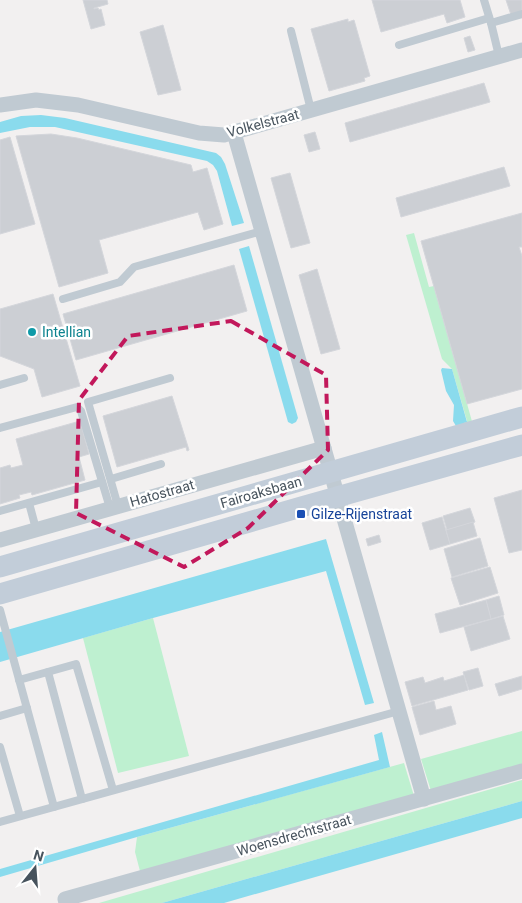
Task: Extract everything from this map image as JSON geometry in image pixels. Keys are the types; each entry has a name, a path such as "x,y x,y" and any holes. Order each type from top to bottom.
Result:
{"main road":[{"name":"Fairoaksbaan","path":"0,567 522,418"},
{"name":"Fairoaksbaan","path":"0,594 522,445"}],"street":[{"name":"Volkelstraat","path":"0,105 36,100 78,105 199,133 224,135 522,50"},
{"path":"234,133 424,799"},
{"name":"Hatostraat","path":"0,540 324,448"},
{"name":"Woensdrechtstraat","path":"65,901 522,771"}],"lane":[{"path":"484,0 499,56"},
{"path":"400,45 490,20 522,14"},
{"path":"291,31 311,110"},
{"path":"63,299 120,282 134,267 262,231"},
{"path":"0,385 24,378"},
{"path":"114,507 111,479 88,402 170,378"},
{"path":"0,428 77,407 80,411 102,482 114,507"},
{"path":"476,422 522,408"},
{"path":"111,479 161,464"},
{"path":"0,511 102,482"},
{"path":"29,503 36,529"},
{"path":"0,610 54,807"},
{"path":"20,680 76,664 113,790"},
{"path":"48,672 82,799"},
{"path":"0,716 27,708"},
{"path":"0,822 398,711"},
{"path":"0,747 20,816"}],"highlighted area":[{"path":"231,321 326,375 328,450 248,528 184,567 76,513 79,400 128,336"}],"green space":[{"path":"414,233 429,287 434,286 473,425 465,428 464,423 467,421 452,369 442,359 406,235"},
{"path":"153,618 189,756 118,773 83,638"},
{"path":"522,731 522,766 431,791 421,759"},
{"path":"404,763 414,796 141,875 135,852 137,837"},
{"path":"522,780 522,801 162,903 99,903"}],"water":[{"path":"41,115 65,118 216,153 225,164 244,223 232,226 217,171 207,161 55,127 30,127 0,133 0,122 21,116"},
{"path":"249,246 298,418 292,424 288,422 239,249"},
{"path":"442,368 452,369 467,422 464,425 456,426 453,421 454,405 446,391"},
{"path":"326,539 374,703 365,705 326,571 0,662 0,632"},
{"path":"382,732 390,767 0,877 0,869 379,760 374,735"},
{"path":"522,801 522,818 224,903 162,903"}],"building":[{"path":"83,0 107,0 108,4 94,8 101,9 105,25 91,29"},
{"path":"372,0 460,0 465,17 447,23 444,14 381,32"},
{"path":"506,0 522,0 522,11 511,15"},
{"path":"348,19 348,22 354,20 370,76 364,78 365,81 329,91 311,29"},
{"path":"163,25 181,90 158,95 140,32"},
{"path":"470,36 475,50 468,52 464,38"},
{"path":"484,83 490,102 350,142 345,123"},
{"path":"315,132 320,149 309,152 304,135"},
{"path":"51,134 77,138 191,165 193,172 207,168 223,224 204,230 198,212 99,240 108,273 59,287 16,136"},
{"path":"10,137 35,224 0,234 0,140"},
{"path":"504,167 510,186 401,217 396,198"},
{"path":"290,173 310,243 291,248 271,178"},
{"path":"522,213 522,247 519,247 522,256 522,389 467,404 421,241"},
{"path":"234,265 247,311 76,360 63,314"},
{"path":"317,269 340,349 321,354 299,275"},
{"name":"Intellian","path":"53,294 80,386 42,397 34,369 0,356 0,309"},
{"path":"172,396 189,450 187,451 186,447 117,467 103,416"},
{"path":"80,421 89,454 79,457 85,480 32,495 31,492 19,495 20,498 0,504 0,468 10,465 11,468 23,465 16,439"},
{"path":"522,490 522,550 509,553 494,498"},
{"path":"470,508 475,522 447,530 443,516"},
{"path":"442,517 450,544 430,550 422,523"},
{"path":"473,522 477,536 450,544 446,530"},
{"path":"379,535 381,542 368,546 366,539"},
{"path":"480,538 488,566 452,577 444,549"},
{"path":"490,567 498,593 460,605 451,578"},
{"path":"499,596 504,615 491,619 486,600"},
{"path":"486,600 491,619 440,633 435,614"},
{"path":"503,616 510,639 471,651 464,627"},
{"path":"478,668 483,686 469,690 463,672"},
{"path":"464,675 468,690 412,706 405,682 423,677 425,683 443,677 444,681"},
{"path":"522,676 522,689 499,696 495,684"},
{"path":"434,701 436,710 451,706 456,724 420,735 412,707"}],"place":[{"name":"Intellian","path":"32,332"},
{"name":"Gilze-Rijenstraat","path":"301,514"}]}
